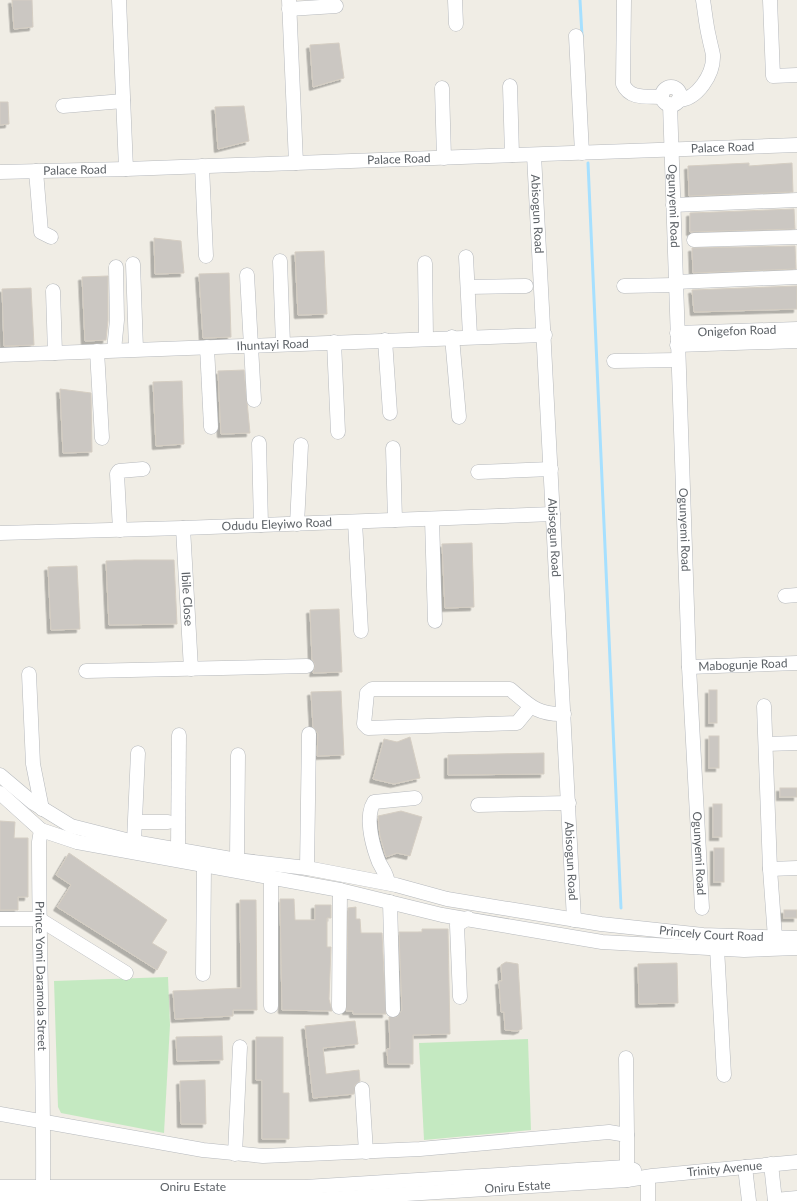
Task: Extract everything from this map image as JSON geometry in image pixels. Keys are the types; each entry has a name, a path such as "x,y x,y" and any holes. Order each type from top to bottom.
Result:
{"street":[{"path":"119,0 126,169"},
{"path":"455,0 456,24"},
{"path":"624,0 623,84 626,92 634,96 670,100 686,100 692,96 704,84 711,68 713,56 703,0"},
{"path":"770,0 773,76 797,75"},
{"path":"296,163 289,5 336,6"},
{"path":"576,36 582,153"},
{"path":"510,86 512,155"},
{"path":"442,88 444,158"},
{"name":"Ogunyemi Road","path":"670,100 689,667 702,908"},
{"path":"63,106 123,101"},
{"name":"Palace Road","path":"0,172 797,146"},
{"name":"Abisogun Road","path":"534,155 545,334 574,920"},
{"path":"202,166 206,256"},
{"path":"36,171 41,232 51,237"},
{"path":"673,205 797,200"},
{"path":"694,240 797,237"},
{"path":"466,257 470,336"},
{"path":"280,261 283,344"},
{"path":"133,264 136,350"},
{"path":"425,264 426,338"},
{"path":"114,350 118,320 116,267"},
{"path":"247,275 254,400"},
{"path":"624,286 797,277"},
{"path":"468,287 526,286"},
{"path":"53,291 55,353"},
{"name":"Onigefon Road","path":"677,339 797,329"},
{"name":"Ihuntayi Road","path":"0,355 545,334"},
{"path":"452,337 459,417"},
{"name":"Onigefon Road","path":"677,339 797,341"},
{"path":"385,340 390,413"},
{"path":"334,342 338,432"},
{"path":"207,347 211,427"},
{"path":"98,351 102,438"},
{"path":"614,361 678,360"},
{"path":"259,443 261,525"},
{"path":"297,524 301,445"},
{"path":"393,448 395,520"},
{"path":"478,472 551,469"},
{"path":"120,530 117,474 119,471 143,470"},
{"name":"Odudu Eleyiwo Road","path":"0,533 183,528 553,514"},
{"path":"432,519 435,621"},
{"path":"355,522 361,631"},
{"name":"Ibile Close","path":"183,528 191,669"},
{"name":"Mabogunje Road","path":"689,667 797,663"},
{"path":"86,671 307,666"},
{"path":"29,674 34,764 42,809"},
{"path":"531,706 517,723 368,728 364,724 367,693 372,690 510,689 531,706 548,714 564,714"},
{"path":"764,706 770,869 775,938"},
{"path":"307,868 309,734"},
{"path":"178,849 179,735"},
{"path":"766,744 797,743"},
{"path":"134,842 138,753"},
{"path":"237,860 238,755"},
{"name":"Princely Court Road","path":"0,775 42,809 71,826 134,842 237,860 307,868 388,883 447,899 574,920 703,935 797,938"},
{"path":"0,793 41,830 92,846 340,890 442,915 468,918 602,942 744,950 797,948"},
{"path":"388,883 386,873 377,859 370,824 372,805 374,802 415,798"},
{"path":"478,805 569,803"},
{"path":"136,822 168,822"},
{"name":"Prince Yomi Daramola Street","path":"35,1191 44,1122 38,842 41,830"},
{"path":"203,974 204,865"},
{"path":"770,869 797,868"},
{"path":"270,877 271,1006"},
{"path":"339,1007 340,890"},
{"path":"442,915 447,899"},
{"path":"390,902 393,1010"},
{"path":"460,997 457,925 468,918"},
{"path":"0,919 39,919 126,973"},
{"path":"717,948 724,1075"},
{"path":"235,1154 240,1047"},
{"path":"626,1058 626,1173"},
{"path":"362,1090 366,1152"},
{"path":"0,1114 203,1150 264,1156 420,1149 602,1132 627,1135"},
{"name":"Trinity Avenue","path":"626,1173 650,1176 797,1162"},
{"path":"771,1164 775,1200 797,1198"},
{"path":"745,1167 750,1201"},
{"name":"Oniru Estate","path":"0,1198 35,1191 230,1196 498,1195 522,1194 626,1173"},
{"name":"Oniru Estate","path":"305,1196 626,1173"},
{"path":"648,1201 650,1176"},
{"name":"Oniru Estate","path":"0,1186 80,1200 230,1196"}],"green space":[{"path":"168,977 170,1025 164,1133 61,1113 58,1107 54,981"},
{"path":"528,1039 531,1130 424,1140 419,1043"}],"building":[{"path":"12,0 32,0 33,27 14,29"},
{"path":"339,43 344,78 313,87 310,45"},
{"path":"0,102 8,102 9,124 0,125"},
{"path":"244,106 249,141 218,149 215,107"},
{"path":"749,163 749,166 792,163 793,192 689,196 688,166"},
{"path":"794,209 795,229 690,232 690,213"},
{"path":"154,238 181,241 184,273 155,274"},
{"path":"795,246 796,269 693,273 692,248"},
{"path":"324,251 327,314 298,315 295,252"},
{"path":"229,273 231,337 203,338 199,274"},
{"path":"108,276 108,320 106,340 85,341 82,277"},
{"path":"797,286 797,309 694,312 692,290"},
{"path":"31,288 34,345 4,346 2,289"},
{"path":"244,370 250,433 221,434 218,371"},
{"path":"182,381 184,444 156,446 153,382"},
{"path":"60,389 91,393 92,452 63,453"},
{"path":"472,543 474,607 445,608 442,544"},
{"path":"174,560 177,624 109,625 106,561"},
{"path":"77,566 80,629 51,630 48,567"},
{"path":"339,609 342,672 313,673 315,665 312,659 310,610"},
{"path":"709,690 717,690 717,723 709,723"},
{"path":"341,691 344,755 317,756 318,734 313,727 311,692"},
{"path":"709,736 719,736 719,768 709,768"},
{"path":"410,737 420,778 394,784 373,779 384,739 397,742"},
{"path":"544,753 544,774 448,775 448,755"},
{"path":"780,788 797,788 797,797 780,797"},
{"path":"713,804 722,804 722,837 713,837"},
{"path":"401,811 422,817 410,856 397,853 386,857 380,836 378,816"},
{"path":"0,821 15,822 14,838 28,838 28,897 18,897 18,910 0,910"},
{"path":"714,848 724,848 724,882 714,882"},
{"path":"69,853 167,920 152,943 167,952 157,970 57,907 71,885 56,875"},
{"path":"280,899 294,899 295,920 315,920 315,905 331,905 331,918 327,918 327,947 331,947 329,999 332,1011 282,1010"},
{"path":"240,900 256,900 257,1010 233,1010 233,1016 175,1019 173,991 241,988"},
{"path":"356,907 356,919 360,919 361,933 382,933 386,1014 353,1014 353,1011 346,1011 348,908"},
{"path":"784,910 797,910 797,918 784,918"},
{"path":"422,929 448,929 450,1034 413,1035 413,1064 388,1064 387,1049 390,1049 389,1017 397,1017 402,1010 399,932 422,932"},
{"path":"506,962 518,964 522,1029 517,1031 505,1030 504,1012 501,1012 499,981 502,981 501,965"},
{"path":"677,963 678,1003 639,1004 638,964"},
{"path":"355,1021 358,1044 323,1048 326,1074 359,1070 360,1081 355,1085 354,1094 313,1098 305,1026"},
{"path":"222,1036 223,1060 177,1061 176,1037"},
{"path":"256,1037 283,1037 283,1093 289,1093 289,1139 262,1139 262,1080 256,1080"},
{"path":"205,1080 206,1124 181,1124 180,1081"}],"waterway":[{"path":"580,0 582,36"},
{"path":"588,163 621,908"}]}
